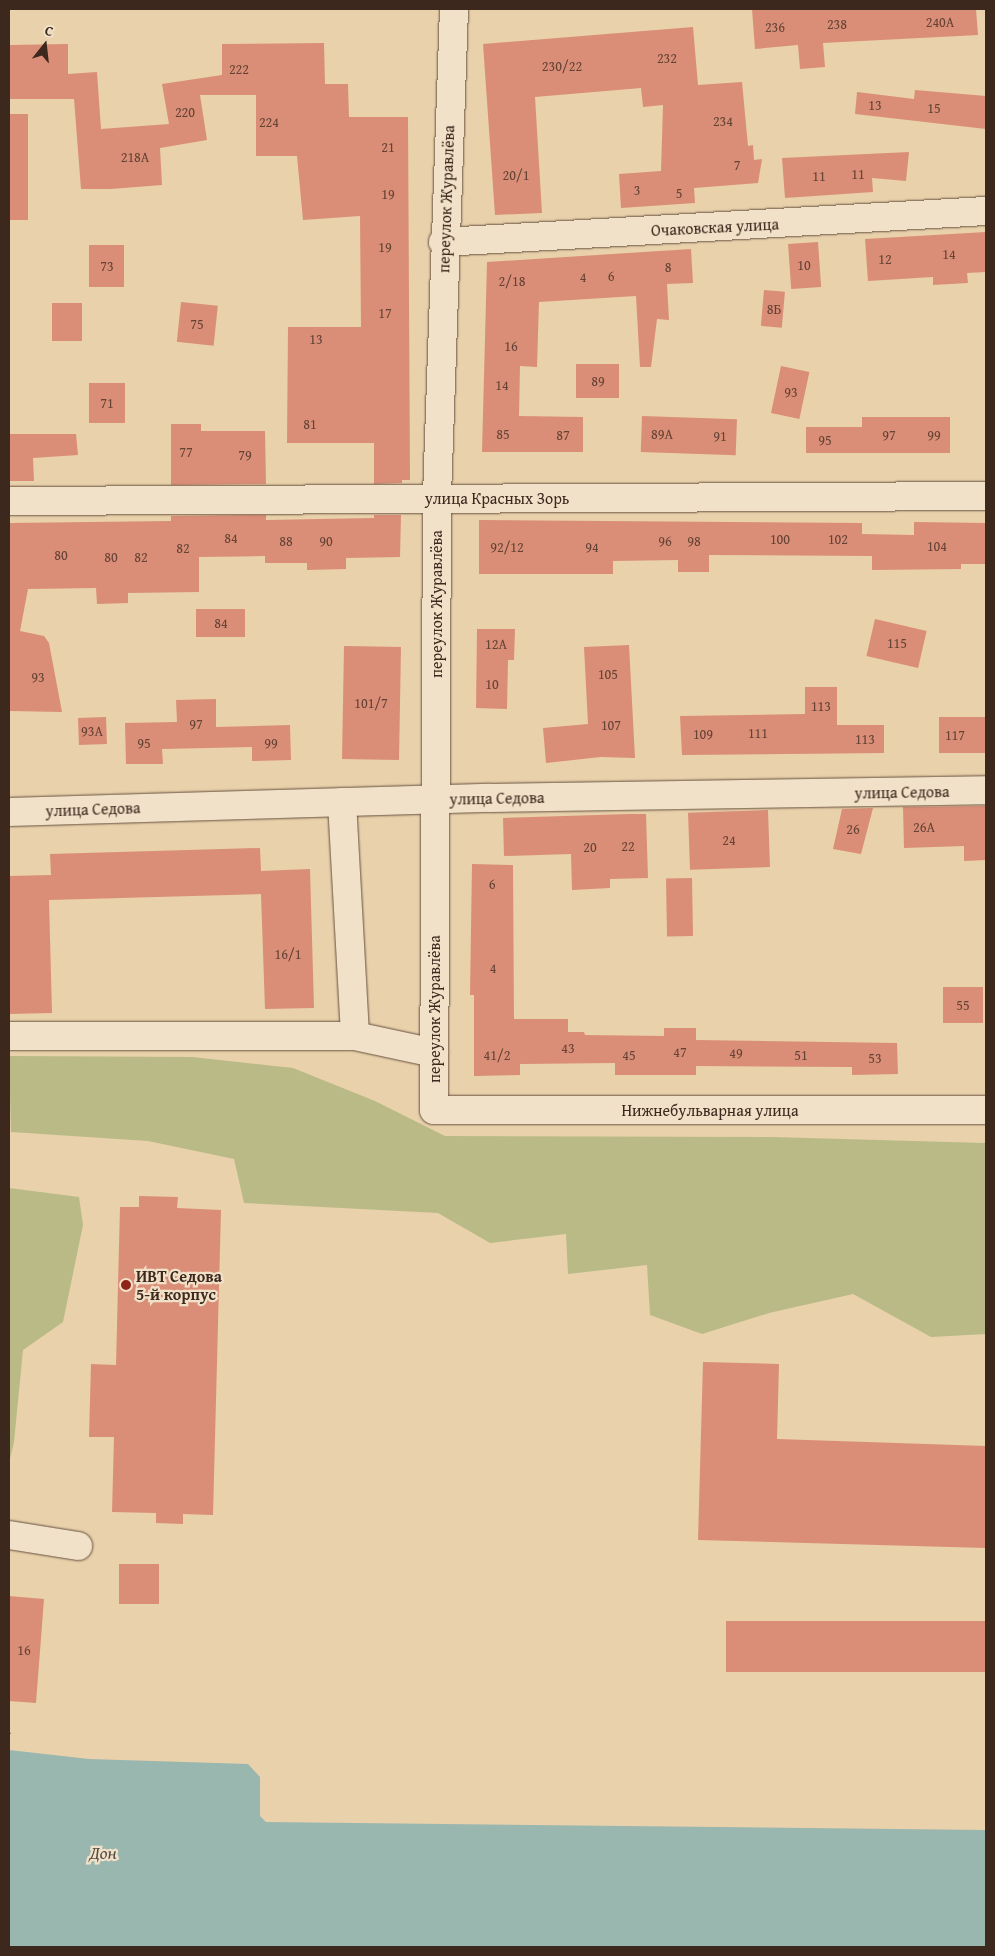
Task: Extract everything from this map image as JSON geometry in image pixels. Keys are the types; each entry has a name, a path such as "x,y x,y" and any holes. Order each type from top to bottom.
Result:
{"street":[{"name":"переулок Журавлёва","path":"434,1110 434,800 437,499 443,242 454,9"},
{"name":"Очаковская улица","path":"443,242 986,211"},
{"name":"улица Красных Зорь","path":"9,501 986,496"},
{"name":"улица Седова","path":"9,812 342,802 986,790"},
{"path":"342,802 355,1036"},
{"path":"9,1036 355,1036 434,1053"},
{"name":"Нижнебульварная улица","path":"434,1110 986,1110"},
{"path":"9,1534 78,1546"}],"green space":[{"path":"9,1056 192,1057 293,1068 375,1101 445,1136 772,1137 986,1143 986,1334 931,1337 853,1294 769,1313 702,1334 650,1315 647,1265 568,1274 566,1234 490,1243 438,1213 244,1203 234,1159 148,1141 11,1132"},
{"path":"9,1188 79,1197 83,1225 63,1322 23,1350 14,1442 9,1463"}],"water":[{"name":"Дон","path":"9,1750 89,1759 248,1764 260,1777 260,1816 266,1822 986,1830 986,1947 9,1947"}],"building":[{"path":"752,9 976,9 978,35 823,43 825,67 800,69 798,45 755,49"},
{"path":"693,27 698,85 742,82 748,146 753,145 754,160 762,159 758,183 694,188 695,203 621,208 619,174 661,171 663,105 643,107 641,88 535,97 542,213 495,215 483,44"},
{"path":"324,43 325,84 348,84 349,117 408,117 410,480 402,480 402,483 374,484 374,443 287,443 288,327 361,327 360,216 303,220 297,156 256,156 256,95 200,95 207,140 160,148 162,185 111,189 81,189 74,99 9,99 9,45 68,44 68,74 97,72 101,129 169,124 162,84 222,75 222,44"},
{"path":"915,90 986,96 986,129 855,114 857,92 914,99"},
{"path":"9,114 28,114 28,220 9,220"},
{"path":"909,152 906,181 872,178 873,192 785,198 782,158"},
{"path":"986,232 986,272 967,273 968,283 933,285 933,277 868,281 865,239"},
{"path":"818,242 821,287 791,289 788,244"},
{"path":"89,245 124,245 124,287 89,287"},
{"path":"691,249 693,283 667,284 669,320 657,319 651,367 640,367 636,296 539,302 537,367 520,366 519,416 583,417 583,452 482,452 487,262"},
{"path":"764,290 785,292 782,328 761,326"},
{"path":"181,302 218,306 214,346 177,342"},
{"path":"52,303 82,303 82,341 52,341"},
{"path":"576,364 619,364 619,398 576,398"},
{"path":"781,366 809,372 799,419 771,413"},
{"path":"89,383 125,383 125,423 89,423"},
{"path":"642,416 737,419 736,455 641,452"},
{"path":"862,417 950,417 950,453 806,453 806,427 862,427"},
{"path":"171,424 201,424 201,431 265,431 266,484 171,485"},
{"path":"9,434 76,434 78,455 33,458 34,481 9,481"},
{"path":"266,515 266,520 374,518 374,515 401,515 400,557 346,558 346,569 307,570 307,563 265,563 265,556 199,557 199,592 128,593 128,603 97,604 96,588 28,589 20,631 44,636 49,643 62,712 9,711 9,523 171,521 171,516"},
{"path":"479,520 862,523 862,534 914,535 914,522 986,523 986,564 961,564 961,569 872,570 872,556 709,555 709,572 678,572 678,560 613,561 613,574 479,574"},
{"path":"196,609 245,609 245,637 196,637"},
{"path":"875,619 927,631 918,668 866,656"},
{"path":"477,629 515,629 514,660 508,660 507,709 476,708"},
{"path":"629,645 635,758 601,757 546,763 543,728 588,724 584,647"},
{"path":"344,646 401,647 399,760 342,759"},
{"path":"805,687 837,687 837,725 884,725 884,753 682,755 680,716 805,714"},
{"path":"216,699 216,727 290,725 291,760 252,761 252,747 162,749 163,764 126,764 125,723 177,722 176,700"},
{"path":"106,717 107,744 79,745 78,718"},
{"path":"939,717 986,717 986,753 939,753"},
{"path":"986,806 986,860 964,861 964,846 904,848 903,807"},
{"path":"873,808 861,854 833,849 842,809"},
{"path":"768,810 770,867 690,870 688,813"},
{"path":"646,814 648,878 610,879 610,888 572,890 571,854 504,856 503,818"},
{"path":"260,848 261,871 310,869 314,1008 265,1009 261,894 49,900 52,1013 9,1014 9,876 51,875 50,854"},
{"path":"472,864 513,865 514,1019 568,1019 568,1032 584,1032 585,1035 664,1036 664,1028 696,1028 696,1040 897,1043 898,1074 852,1075 852,1067 696,1066 696,1075 615,1075 615,1063 520,1064 520,1075 474,1076 474,995 470,995"},
{"path":"666,878 692,878 693,936 667,936"},
{"path":"943,987 983,987 983,1023 943,1023"},
{"path":"139,1196 178,1197 177,1208 221,1210 213,1515 183,1514 183,1524 156,1523 156,1513 112,1512 114,1437 89,1437 91,1364 116,1365 120,1207 139,1207"},
{"path":"703,1362 779,1364 777,1439 986,1446 986,1548 698,1540"},
{"path":"119,1564 159,1564 159,1604 119,1604"},
{"path":"9,1596 44,1599 36,1703 9,1701"},
{"path":"726,1621 986,1621 986,1672 726,1672"}],"tram line":[{"path":"409,9 424,9"}],"place":[{"name":"ИВТ Седова 5-й корпус","path":"126,1285"}]}
